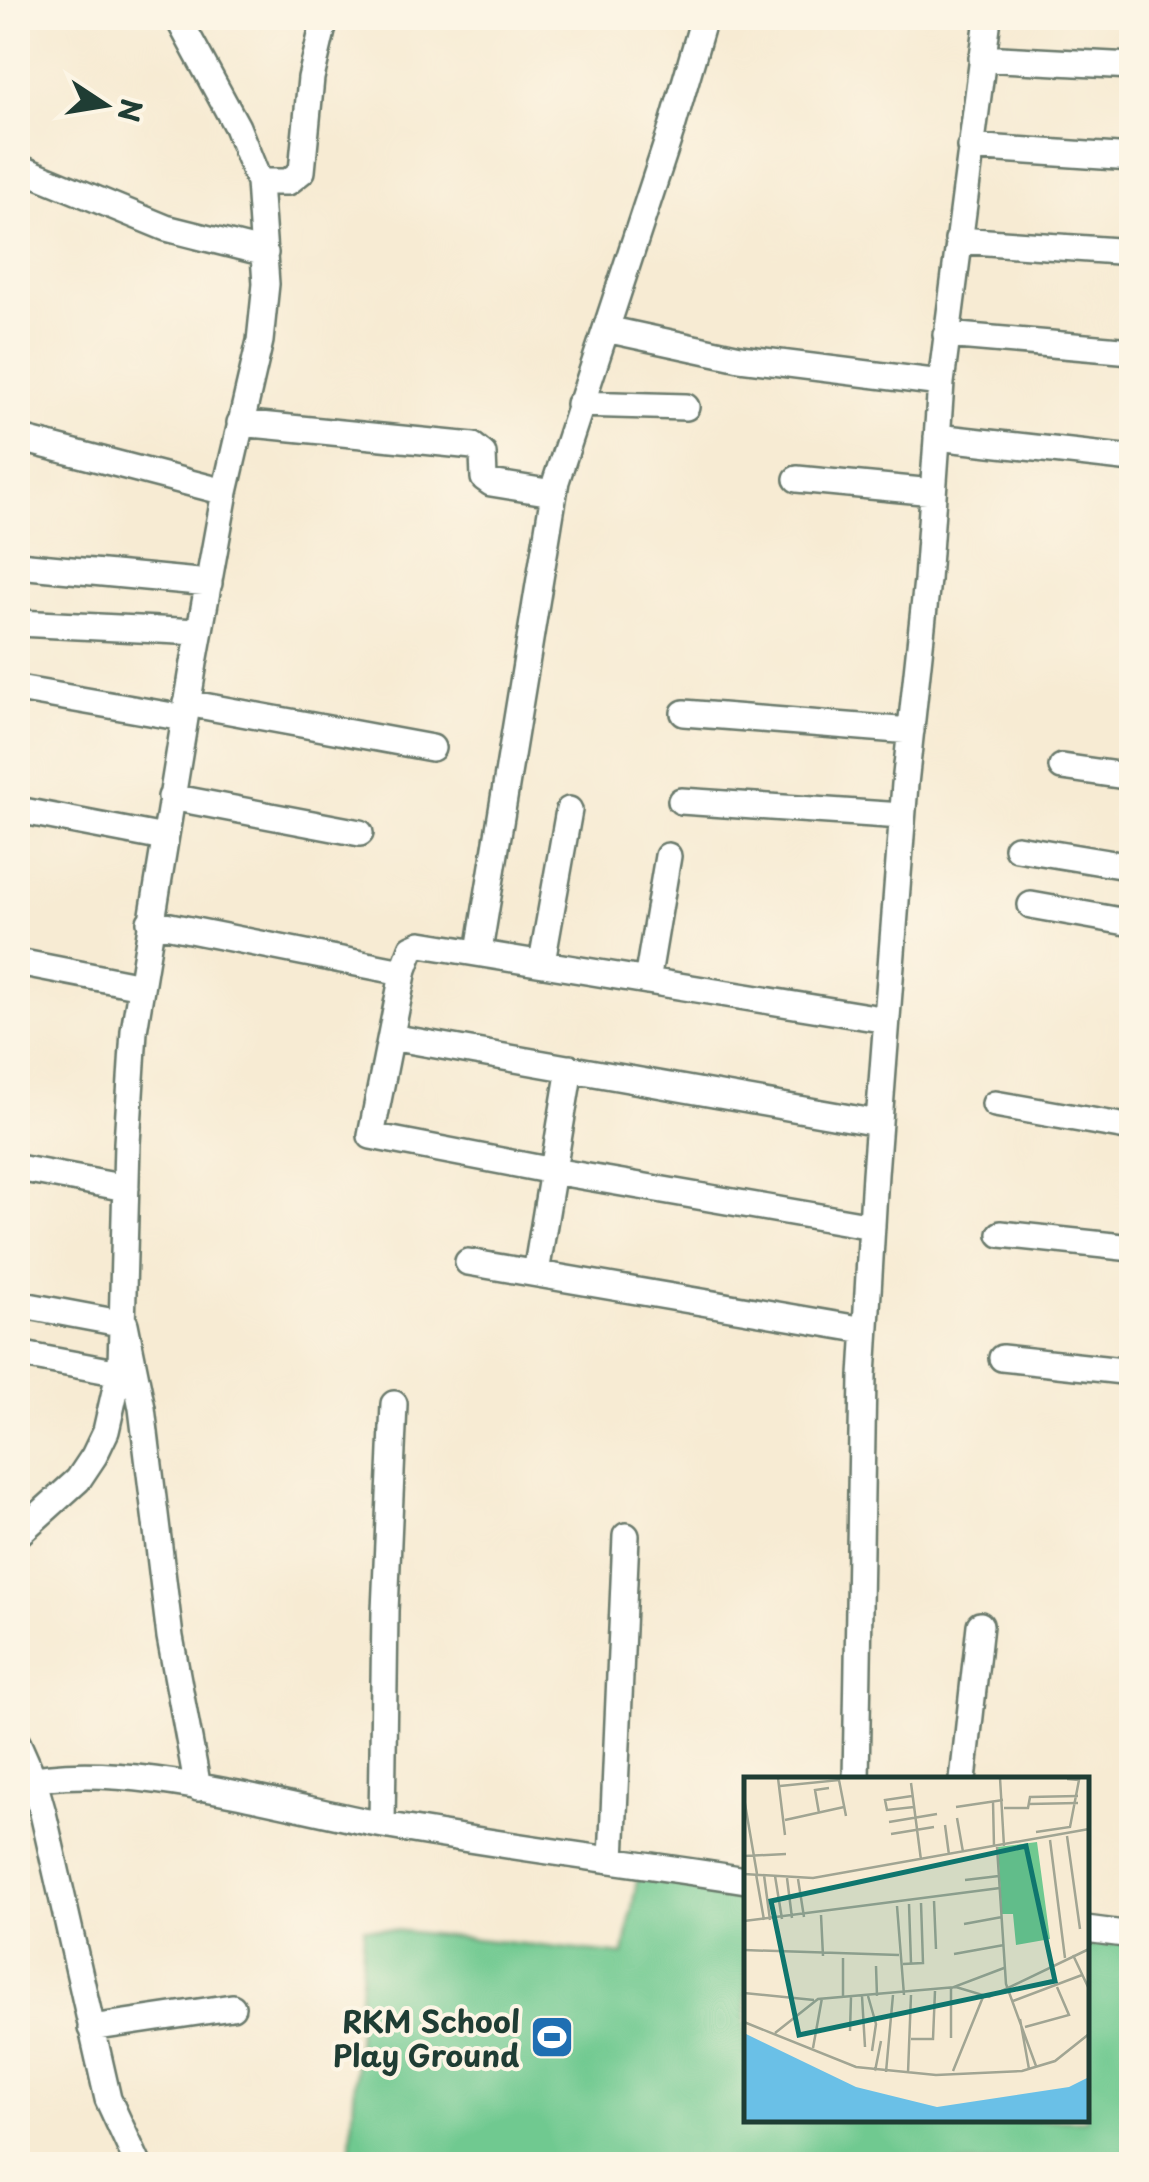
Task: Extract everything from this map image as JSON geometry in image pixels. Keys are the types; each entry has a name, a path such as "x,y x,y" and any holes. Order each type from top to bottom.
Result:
{"street":[{"path":"18,1534 78,1480 94,1456 106,1431 120,1374 125,1324 130,1079 141,986 208,582 260,341 266,284 259,182 237,126 178,18"},
{"path":"259,182 288,182 302,171 311,78 325,18"},
{"path":"479,951 553,493 704,18"},
{"path":"856,1777 865,1330 878,1123 941,383 988,18"},
{"path":"982,58 1132,66"},
{"path":"970,147 1132,158"},
{"path":"18,167 166,228 264,253"},
{"path":"958,240 1132,252"},
{"path":"606,328 740,358 941,383"},
{"path":"946,335 1132,351"},
{"path":"579,404 686,407"},
{"path":"240,423 473,446 482,454 484,478 491,483 553,493"},
{"path":"937,436 1132,459"},
{"path":"18,438 225,492"},
{"path":"797,479 933,492"},
{"path":"18,565 208,582"},
{"path":"18,623 200,632"},
{"path":"18,689 432,748"},
{"path":"684,714 911,731"},
{"path":"1062,767 1132,777"},
{"path":"171,797 360,833"},
{"path":"681,801 902,816"},
{"path":"18,810 164,838"},
{"path":"542,962 569,810"},
{"path":"1018,848 1132,866"},
{"path":"647,982 668,856"},
{"path":"1031,905 1132,923"},
{"path":"150,922 392,970 404,969"},
{"path":"872,1226 553,1172 371,1136 404,969 416,944 479,951 887,1020"},
{"path":"18,962 141,986"},
{"path":"391,1037 878,1123"},
{"path":"536,1273 570,1068"},
{"path":"994,1104 1132,1128"},
{"path":"18,1168 126,1188"},
{"path":"1001,1234 1132,1248"},
{"path":"468,1262 865,1330"},
{"path":"18,1304 125,1324"},
{"path":"125,1324 142,1408 170,1637 198,1788"},
{"path":"18,1354 120,1374"},
{"path":"1002,1358 1132,1372"},
{"path":"382,1824 385,1611 394,1404"},
{"path":"612,1860 626,1536"},
{"path":"963,1777 980,1624"},
{"path":"18,1744 25,1780 69,1920 108,2099 138,2164"},
{"path":"25,1780 58,1774 198,1788 382,1824 744,1880"},
{"path":"1089,1928 1132,1935"},
{"path":"91,2028 232,2008"}],"green space":[{"name":"RKM School Play Ground","path":"640,1862 744,1882 744,2122 1089,2122 1089,1939 1131,1943 1131,2164 350,2164 364,1927 624,1955"}],"place":[{"name":"RKM School Play Ground","path":"552,2037"}]}
